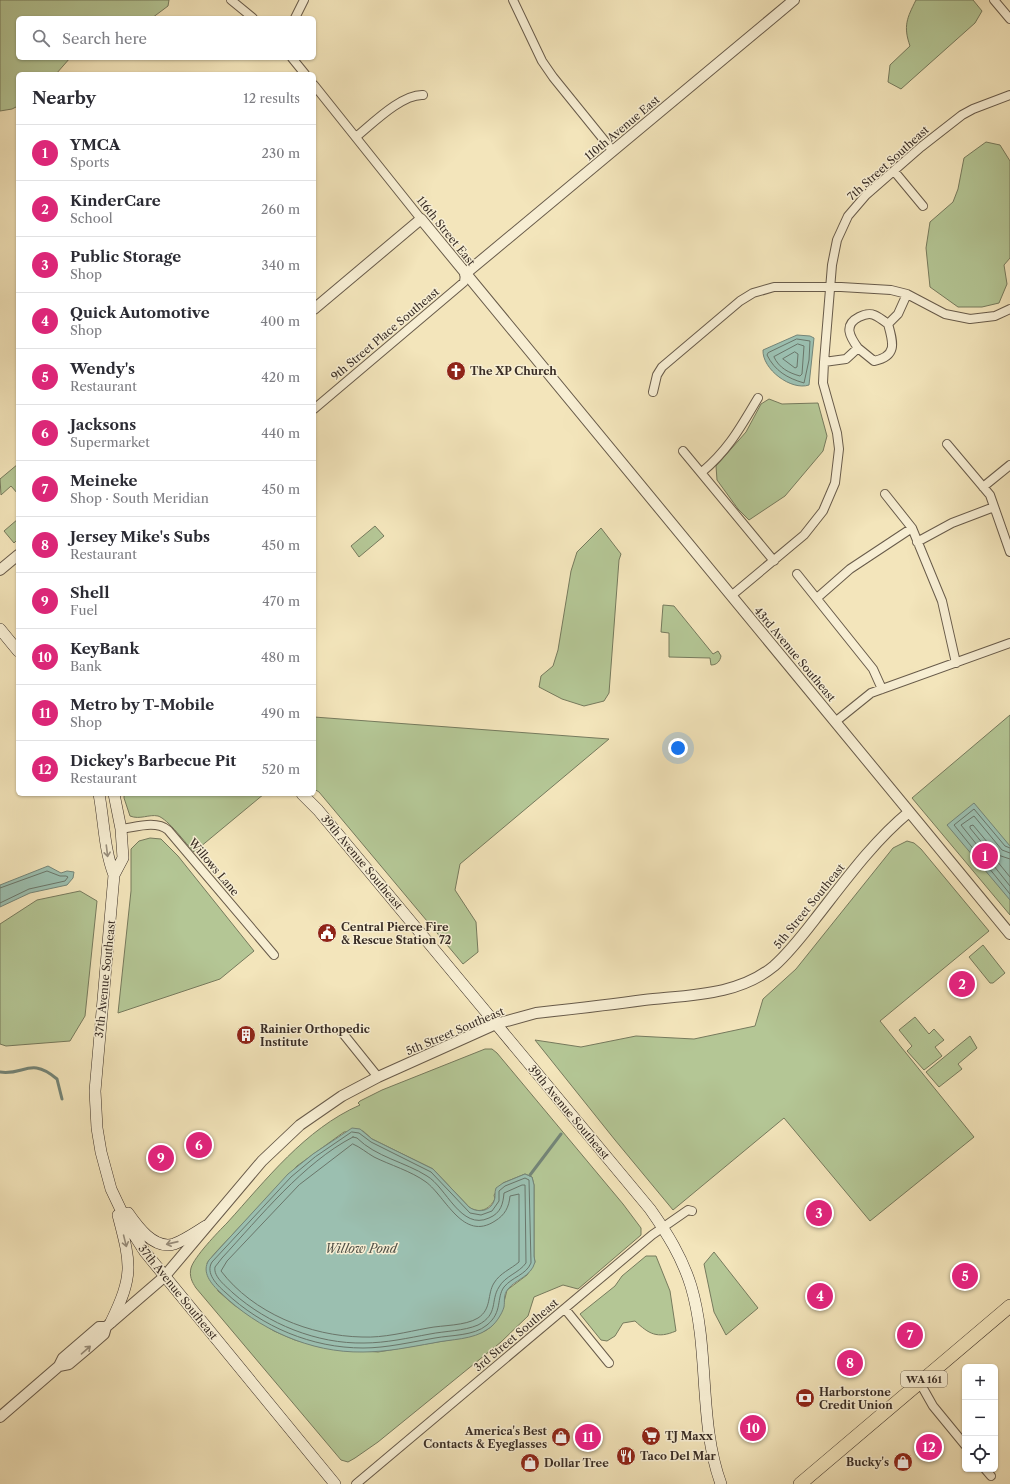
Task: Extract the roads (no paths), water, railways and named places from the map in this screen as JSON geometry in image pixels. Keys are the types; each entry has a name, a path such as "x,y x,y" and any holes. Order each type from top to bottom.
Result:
{"main road":[{"path":"0,629 16,649"},
{"name":"37th Avenue Southeast","path":"99,796 105,827 107,856 114,875"},
{"path":"114,796 122,829"},
{"name":"39th Avenue Southeast","path":"304,796 318,810 663,1227 679,1256 694,1298 702,1358 710,1440 722,1484"},
{"name":"37th Avenue Southeast","path":"122,829 123,858 114,875 95,1091 97,1128 101,1152 111,1189 138,1242 164,1277 335,1484"},
{"path":"111,1189 135,1222 155,1242 160,1244 173,1244 206,1226"},
{"path":"109,1324 123,1297 129,1270 127,1251 111,1189"},
{"name":"WA 161","path":"800,1484 1010,1306"},
{"path":"807,1484 820,1467"}],"street":[{"path":"231,0 250,16"},
{"path":"296,16 304,0"},
{"path":"513,0 542,61 553,77 612,150"},
{"name":"110th Avenue East","path":"465,274 612,150 794,0"},
{"path":"994,0 1010,19"},
{"path":"294,60 303,72"},
{"name":"116th Street East","path":"316,87 465,274 561,390"},
{"path":"356,137 402,101 412,96 423,94"},
{"name":"7th Street Southeast","path":"732,596 804,535 823,511 835,483 839,449 837,434 824,383 824,362 832,265 837,240 848,216 866,195 894,170 962,115 973,109 1010,96"},
{"path":"894,170 923,206"},
{"path":"316,307 421,219"},
{"name":"9th Street Place Southeast","path":"316,407 464,282 465,274"},
{"path":"653,392 657,375 662,367 740,301 754,293 774,287 830,286 891,290 907,294 945,314 970,320 995,316 1010,309"},
{"path":"888,324 898,314 907,294"},
{"path":"874,314 888,324 893,342 892,351 884,359 874,361 858,348 849,334 849,325 852,320 862,315 874,314"},
{"path":"824,362 846,359 858,348"},
{"name":"43rd Avenue Southeast","path":"561,390 1010,934"},
{"path":"702,472 717,459 733,440 758,398"},
{"path":"947,444 990,495 1010,552"},
{"path":"683,451 702,472 774,561"},
{"path":"983,487 1010,465"},
{"path":"885,494 912,528 918,542 942,602 956,663"},
{"path":"918,542 952,523 994,507"},
{"path":"816,598 850,569 912,528"},
{"path":"0,570 16,557"},
{"path":"797,574 873,669 882,689"},
{"path":"835,722 871,693 1010,643"},
{"name":"5th Street Southeast","path":"0,1417 59,1366 63,1358 99,1327 109,1324 164,1277 262,1161 300,1125 342,1096 378,1077 496,1024 536,1013 727,989 755,979 785,955 858,864 885,834 909,812"},
{"name":"Willows Lane","path":"122,829 152,825 164,827 168,830 274,955"},
{"path":"341,1031 378,1077"},
{"name":"3rd Street Southeast","path":"356,1484 663,1227 688,1210 692,1211"},
{"path":"565,1309 609,1363"},
{"path":"920,1383 933,1406 962,1441"},
{"path":"988,1472 991,1476"}],"water":[{"path":"797,335 810,336 814,338 809,385 794,385 786,382 772,371 764,357 763,350"},
{"path":"974,803 1010,846 1010,900 947,825"},
{"path":"48,866 61,873 67,871 74,872 73,878 67,885 30,893 0,907 0,885"},
{"name":"Willow Pond","path":"352,1128 360,1129 372,1139 433,1169 469,1207 479,1211 492,1205 495,1199 496,1188 503,1183 525,1174 532,1177 534,1185 535,1262 527,1274 506,1291 502,1313 491,1327 482,1333 469,1337 372,1352 343,1351 324,1348 286,1336 251,1318 217,1289 208,1278 206,1269 209,1260 288,1174 313,1154"}],"waterway":[{"path":"0,1072 15,1072 27,1068 40,1069 48,1072 57,1079 62,1099"},
{"path":"530,1175 561,1134"}],"place":[{"name":"The XP Church","path":"456,371"},
{"name":"YMCA","path":"985,856"},
{"name":"Central Pierce Fire & Rescue Station 72","path":"327,933"},
{"name":"KinderCare","path":"962,984"},
{"name":"Rainier Orthopedic Institute","path":"246,1035"},
{"name":"Jacksons","path":"199,1145"},
{"name":"Shell","path":"161,1158"},
{"name":"Public Storage","path":"819,1213"},
{"name":"Wendy's","path":"965,1276"},
{"name":"Quick Automotive","path":"820,1296"},
{"name":"Meineke","path":"910,1335"},
{"name":"Jersey Mike's Subs","path":"850,1363"},
{"name":"Harborstone Credit Union","path":"805,1398"},
{"name":"KeyBank","path":"753,1428"},
{"name":"TJ Maxx","path":"651,1436"},
{"name":"America's Best Contacts & Eyeglasses","path":"561,1437"},
{"name":"Metro by T-Mobile","path":"588,1437"},
{"name":"Dickey's Barbecue Pit","path":"929,1447"},
{"name":"Taco Del Mar","path":"626,1456"},
{"name":"Bucky's","path":"903,1462"},
{"name":"Dollar Tree","path":"530,1463"}]}
